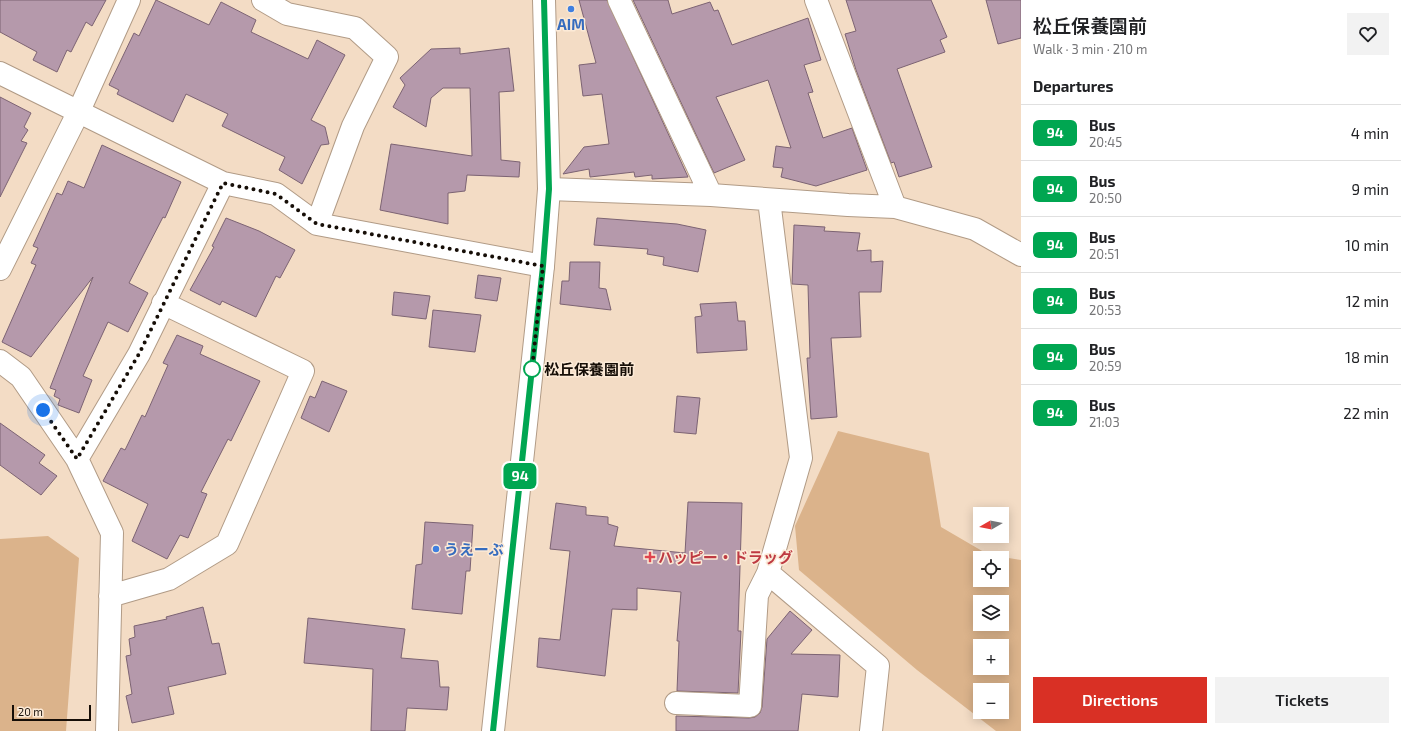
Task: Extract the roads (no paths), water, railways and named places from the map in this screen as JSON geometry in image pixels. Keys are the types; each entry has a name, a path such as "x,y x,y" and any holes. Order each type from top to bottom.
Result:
{"street":[{"path":"0,269 78,113 129,0"},
{"path":"263,0 287,14 355,28 387,57 353,126 317,224"},
{"path":"493,731 543,266 549,189 544,0"},
{"path":"619,0 711,195"},
{"path":"816,0 895,207"},
{"path":"0,73 78,113 223,183 276,194 317,224 543,266"},
{"path":"77,459 139,354 223,183"},
{"path":"549,189 711,195 769,200 895,207 976,229 1021,255"},
{"path":"676,703 750,706 757,595 768,574 801,458 769,200"},
{"path":"110,596 169,578 227,544 303,371 163,303"},
{"path":"0,361 21,377 77,459 112,533 107,731"},
{"path":"768,574 878,666 871,731"}],"place":[{"name":"AIM","path":"571,9"},
{"name":"松丘保養園前","path":"532,369"},
{"name":"うえーぶ","path":"436,549"},
{"name":"ハッピー・ドラッグ","path":"650,557"}]}
